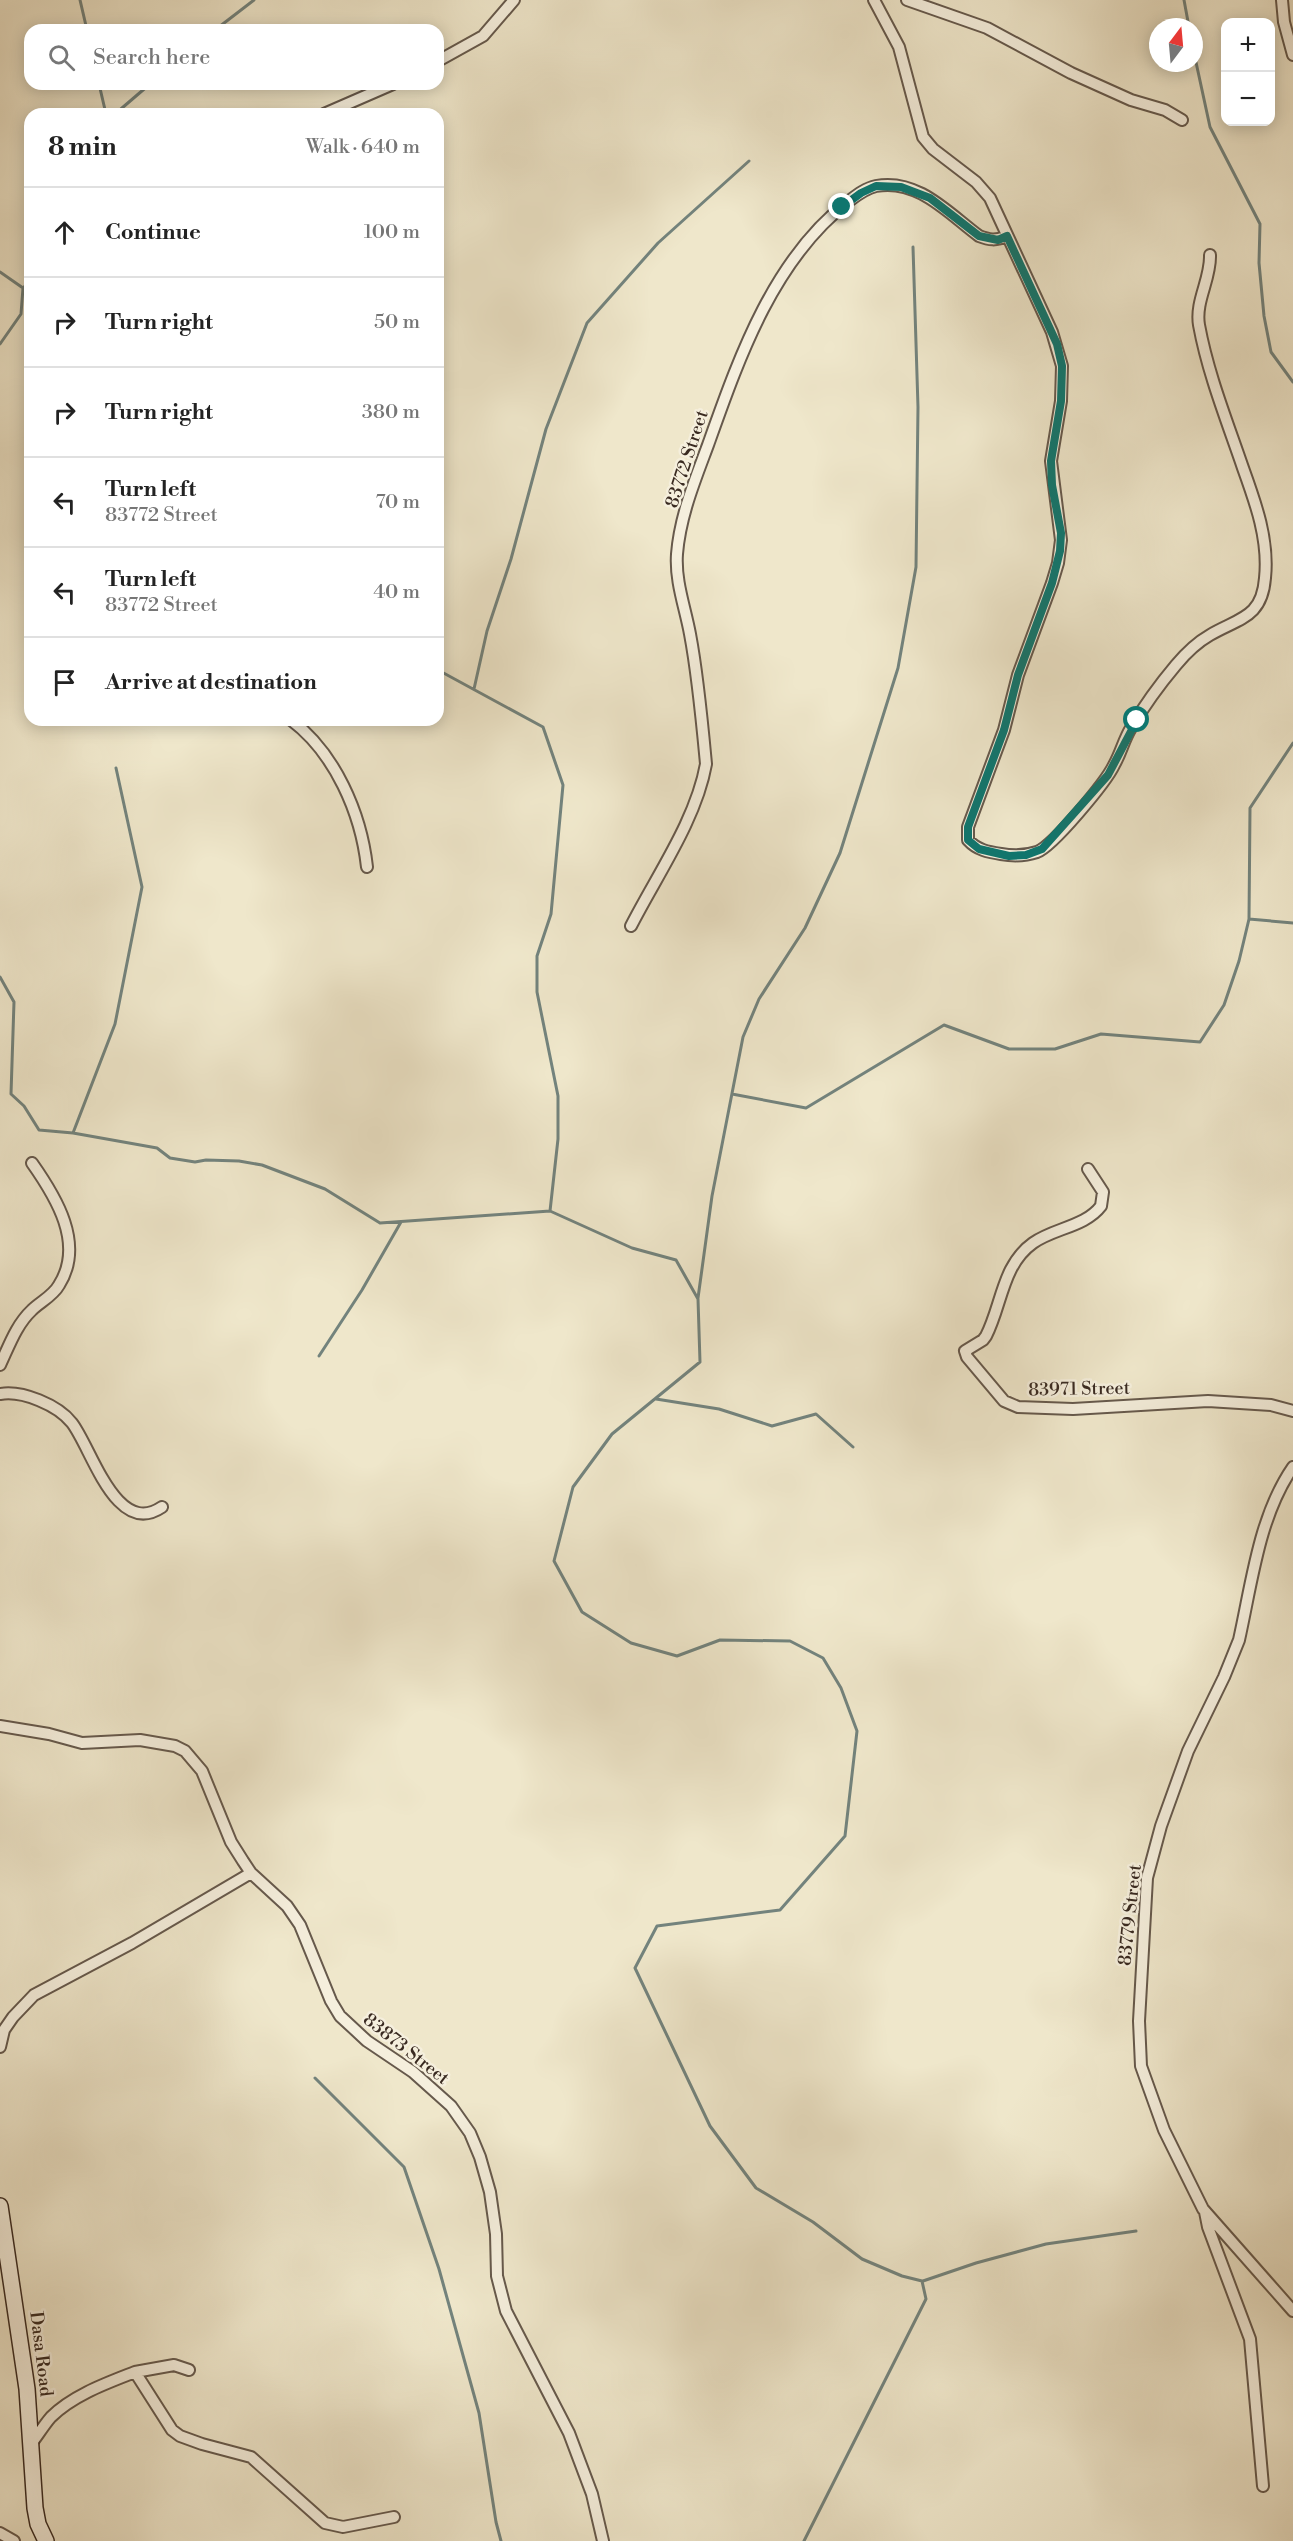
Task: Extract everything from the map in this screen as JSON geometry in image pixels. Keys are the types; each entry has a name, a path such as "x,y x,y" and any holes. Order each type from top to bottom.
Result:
{"street":[{"path":"444,58 483,36 514,0"},
{"path":"874,0 899,47 923,137 933,149 984,191 1057,344 1063,381 1051,461 1052,485 1061,533 1058,563 1018,675 1004,730 966,836 972,845 979,849 1009,856 1036,852 1054,838 1108,775 1131,728 1185,654 1209,636 1251,615 1257,608 1263,593 1266,564 1264,535 1255,501 1215,389 1198,323 1199,308 1210,266 1210,255"},
{"path":"907,0 987,28 1071,73 1131,100 1164,110 1182,120"},
{"path":"1282,0 1284,22 1293,55"},
{"path":"338,108 379,90"},
{"name":"83772 Street","path":"632,926 692,809 703,780 706,764 690,635 678,576 677,553 682,527 689,497 732,376 776,285 824,223 861,193 876,186 901,187 918,191 979,236 998,240 1007,236"},
{"path":"298,726 313,740 335,771 358,824 367,867"},
{"path":"0,1365 21,1324 31,1311 60,1284 69,1255 66,1227 60,1207 32,1163"},
{"name":"83971 Street","path":"1088,1169 1103,1192 1101,1206 1087,1218 1049,1233 1025,1250 1004,1281 986,1336 965,1351 967,1357 994,1391 1010,1405 1030,1408 1073,1409 1208,1401 1271,1405 1293,1411"},
{"path":"0,1394 35,1400 57,1410 71,1422 111,1491 128,1509 140,1514 152,1514 162,1507"},
{"name":"83779 Street","path":"1293,1467 1277,1491 1268,1514 1239,1640 1224,1677 1188,1751 1161,1826 1147,1878 1140,2000 1142,2066 1164,2130 1203,2209 1293,2311"},
{"name":"83873 Street","path":"0,1726 49,1734 82,1743 140,1740 185,1750 202,1771 231,1842 251,1873 279,1897 300,1925 331,2001 340,2016 367,2041 435,2090 452,2106 470,2133 490,2192 496,2234 497,2276 506,2311 569,2433 592,2494 603,2541"},
{"path":"0,2047 4,2030 34,1995 132,1942 251,1873"},
{"name":"Dasa Road","path":"0,2206 27,2390 35,2508 38,2524 46,2541"},
{"path":"1203,2209 1252,2349 1263,2487"},
{"path":"31,2444 52,2417 68,2404 107,2383 135,2372 174,2365 189,2370"},
{"path":"135,2372 172,2430 180,2436 202,2444 251,2457 325,2523 343,2526 394,2517"},
{"path":"0,2533 14,2541"}],"waterway":[{"path":"80,0 86,24"},
{"path":"223,24 254,0"},
{"path":"1184,0 1187,18"},
{"path":"1198,72 1210,127 1260,224 1259,263 1264,316 1271,352 1293,382"},
{"path":"100,90 105,108"},
{"path":"122,108 143,90"},
{"path":"474,689 487,631 511,559 546,429 587,323 658,243 749,161"},
{"path":"698,1298 712,1196 743,1037 759,999 805,928 840,853 898,668 916,567 918,407 913,247"},
{"path":"0,272 23,288"},
{"path":"0,344 21,314 24,287"},
{"path":"444,673 543,727 563,785 551,914 537,956 537,992 558,1096 558,1139 550,1211"},
{"path":"732,1094 806,1108 944,1025 1009,1049 1055,1049 1101,1034 1200,1042 1224,1005 1239,961 1249,919 1250,808 1293,743"},
{"path":"73,1133 115,1024 142,887 116,768"},
{"path":"1249,919 1293,923"},
{"path":"0,977 14,1002 11,1094 24,1106 39,1130 73,1133 157,1148 170,1158 195,1162 239,1161 262,1165 325,1189 380,1223 550,1211 632,1248 676,1260 698,1299 700,1362 612,1434 573,1487 554,1561 582,1612 631,1643 677,1656 720,1640 790,1641 823,1658 841,1688 857,1731 845,1836 780,1910 657,1926 635,1968 710,2126 756,2188 813,2222 862,2259 902,2276 922,2281 926,2299 804,2541"},
{"path":"319,1356 362,1290 401,1222"},
{"path":"656,1399 719,1409 772,1426 816,1414 853,1447"},
{"path":"315,2078 404,2167 439,2269 479,2413 501,2541"},
{"path":"923,2281 976,2263 1046,2244 1136,2231"}],"route":[{"path":"842,207 861,193 876,186 901,187 918,191 930,198 979,236 998,240 1007,236 1048,322 1057,344 1062,366 1061,401 1051,461 1052,485 1061,533 1058,563 1018,675 1004,730 968,827 966,836 968,840 979,849 1009,856 1026,855 1042,849 1108,775 1137,720"}]}
